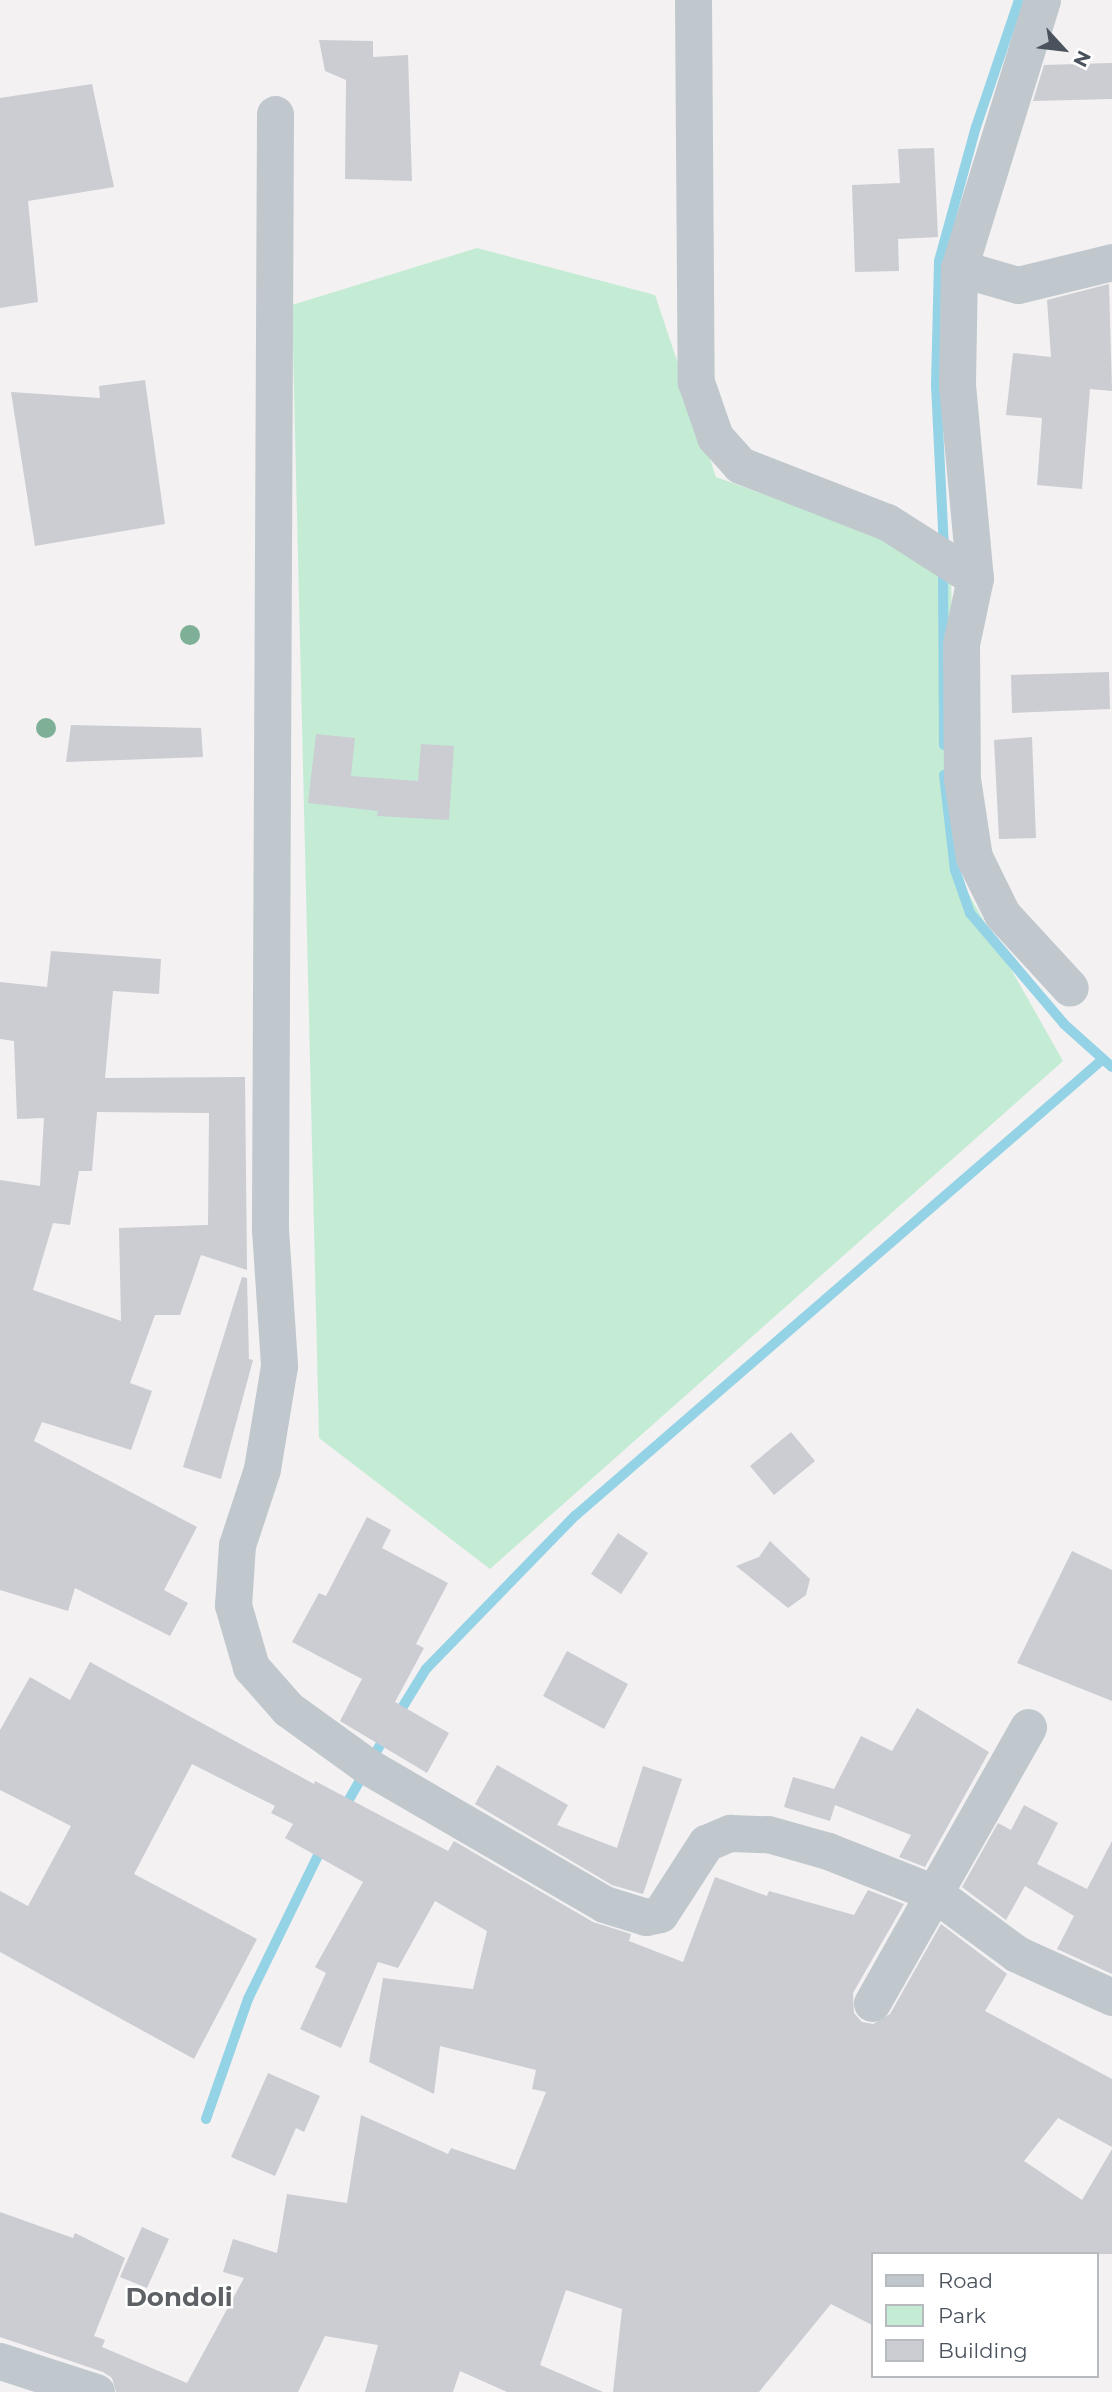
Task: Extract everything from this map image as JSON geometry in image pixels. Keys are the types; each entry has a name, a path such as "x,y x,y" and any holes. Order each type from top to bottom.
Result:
{"street":[{"path":"693,0 696,382 715,437 740,465 887,522 954,564"},
{"path":"1042,0 959,268 954,564 961,644 962,779 974,857 1002,914 1070,988"},
{"path":"275,114 270,1229 279,1366 262,1469 237,1545 233,1605 251,1667 288,1709 367,1766 604,1904 646,1917 660,1914 706,1843 730,1833 768,1834 828,1851 934,1894 1017,1954 1112,1997"},
{"path":"959,268 1018,285 1112,262"},
{"path":"872,2003 1028,1727"},
{"path":"0,2361 96,2392"}],"green space":[{"path":"477,248 655,295 716,477 951,562 955,870 1063,1061 490,1569 319,1438 292,305"}],"building":[{"path":"319,40 373,41 373,57 408,55 412,181 345,179 346,80 325,71"},
{"path":"1112,63 1112,99 1033,101 1044,65"},
{"path":"92,84 114,187 28,201 38,302 0,308 0,98"},
{"path":"934,148 938,237 898,239 899,271 855,272 852,185 900,183 898,149"},
{"path":"1109,284 1112,391 1090,389 1082,489 1037,485 1042,418 1006,415 1013,353 1051,357 1047,300"},
{"path":"145,380 165,524 35,546 11,392 100,398 99,386"},
{"path":"1109,672 1110,709 1012,713 1011,675"},
{"path":"71,725 201,728 203,757 66,762"},
{"path":"316,734 355,738 351,776 418,781 421,744 454,746 449,820 377,816 378,811 308,803"},
{"path":"1032,737 1036,838 999,839 994,740"},
{"path":"51,951 161,959 159,994 113,991 105,1078 245,1077 247,1270 201,1255 180,1315 155,1315 130,1383 152,1391 131,1450 42,1422 34,1441 197,1527 164,1590 188,1603 170,1636 75,1588 68,1611 0,1590 0,1180 40,1186 44,1118 17,1119 14,1041 0,1039 0,982 47,987","holes":["97,1112 209,1113 208,1225 119,1228 121,1321 33,1290 53,1223 70,1225 79,1171 92,1171"]},
{"path":"242,1277 247,1278 249,1359 253,1360 221,1479 183,1467"},
{"path":"791,1432 815,1461 774,1495 750,1466"},
{"path":"367,1517 391,1530 382,1548 448,1583 416,1644 424,1648 395,1702 449,1733 427,1773 340,1721 362,1679 292,1642 319,1593 326,1596"},
{"path":"618,1533 648,1553 621,1594 591,1574"},
{"path":"770,1541 810,1579 806,1595 788,1608 736,1566 759,1557"},
{"path":"1072,1551 1112,1570 1112,1701 1017,1663"},
{"path":"567,1651 628,1684 604,1729 543,1696"},
{"path":"90,1662 314,1784 315,1781 448,1851 454,1841 593,1922 631,1934 629,1941 683,1962 715,1877 767,1896 769,1891 854,1915 868,1890 904,1904 853,1993 854,2013 862,2022 873,2024 890,2014 941,1924 1007,1974 985,2011 1112,2079 1112,2147 1058,2118 1024,2161 1082,2200 1112,2149 1112,2254 870,2252 870,2324 831,2304 759,2392 613,2392 622,2309 566,2290 540,2365 603,2392 507,2392 460,2371 453,2392 365,2392 378,2345 325,2336 298,2392 116,2392 112,2378 103,2372 0,2337 0,2212 73,2238 75,2233 125,2258 94,2336 105,2340 102,2347 187,2383 244,2278 223,2272 233,2239 277,2253 287,2194 347,2203 361,2115 448,2154 451,2148 515,2170 546,2092 532,2089 536,2070 440,2046 434,2094 369,2062 383,1978 473,1989 487,1931 435,1901 398,1968 378,1962 341,2048 300,2029 326,1973 315,1967 363,1882 285,1838 293,1824 271,1813 275,1806 192,1764 134,1874 257,1939 194,2059 0,1952 0,1891 28,1906 71,1826 0,1790 0,1730 30,1677 70,1700"},
{"path":"917,1708 989,1752 925,1867 899,1857 911,1835 835,1805 830,1821 784,1807 793,1777 834,1789 861,1736 892,1751"},
{"path":"497,1765 568,1805 557,1825 617,1848 643,1766 682,1779 643,1894 612,1885 475,1804"},
{"path":"1024,1805 1058,1823 1037,1864 1087,1889 1112,1841 1112,1974 1057,1949 1074,1916 1025,1886 1006,1920 962,1887 998,1823 1011,1830"},
{"path":"268,2073 320,2096 304,2132 296,2128 275,2176 231,2157"},
{"path":"142,2227 169,2239 147,2288 120,2277"}],"waterway":[{"path":"944,549 936,385 939,261 976,127 1019,0"},
{"path":"943,568 944,745"},
{"path":"944,775 955,870 970,913 1064,1024 1112,1067"},
{"path":"397,1716 426,1669 575,1516 1103,1059"},
{"path":"343,1810 387,1733"},
{"path":"206,2119 248,1999 323,1845"}],"district":[{"name":"Dondoli","path":"179,2298"}]}
